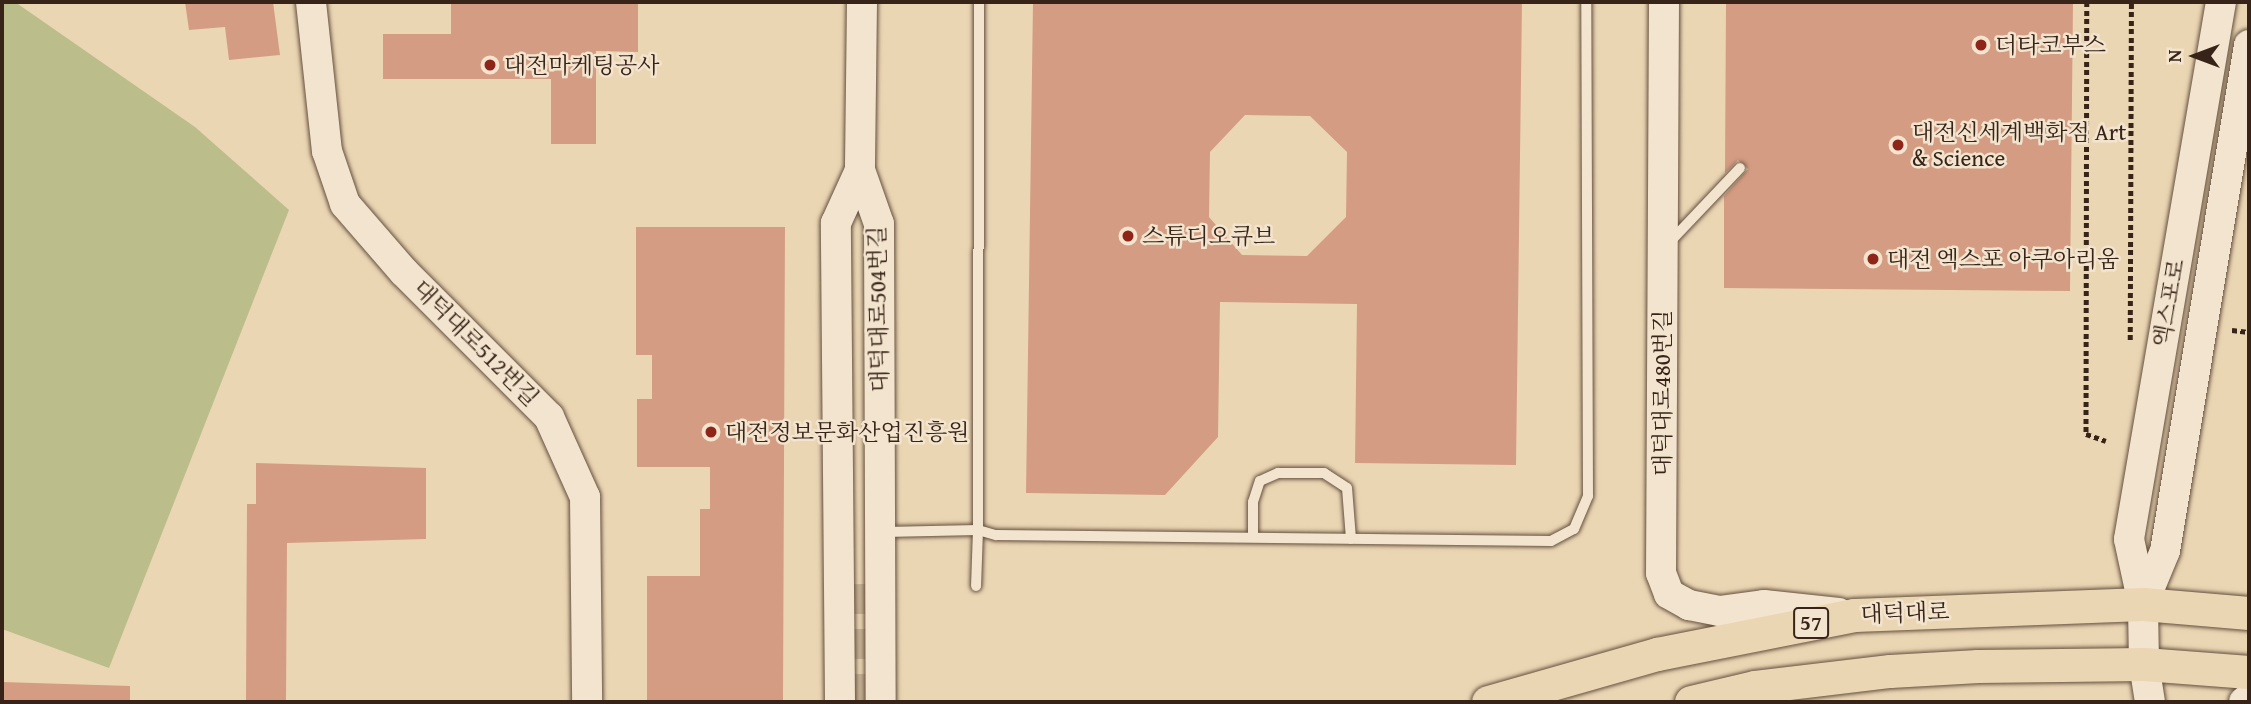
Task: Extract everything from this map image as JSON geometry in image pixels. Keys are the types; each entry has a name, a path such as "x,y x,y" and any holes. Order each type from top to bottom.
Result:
{"main road":[{"name":"대덕대로","path":"1488,702 1657,654 1854,614 2143,604 2211,613 2249,613"},
{"path":"1691,702 1755,687 1890,671 2144,664 2249,672"}],"street":[{"name":"대덕대로512번길","path":"311,2 327,152 345,204 404,272 549,417 585,498 587,702"},
{"name":"대덕대로504번길","path":"862,2 860,170 879,224 881,532 872,592 881,702"},
{"name":"대덕대로480번길","path":"1664,2 1661,573 1669,594 1689,605 1719,611 1764,605 1854,614"},
{"name":"엑스포로","path":"2150,702 2144,664 2143,604 2129,539 2221,2"},
{"name":"엑스포로","path":"2143,604 2165,551 2249,45"},
{"path":"838,609 851,626 871,621 860,170"},
{"path":"840,702 836,223 860,170"},
{"path":"2244,702 2249,698"}],"lane":[{"path":"976,586 979,2"},
{"path":"881,532 978,530 996,535 1550,541 1574,529 1584,513 1587,2"},
{"path":"1662,249 1718,195 1740,168"},
{"path":"1252,537 1253,502 1260,481 1278,473 1324,473 1347,488 1351,539"}],"path":[{"path":"2087,2 2086,434 2106,441"},
{"path":"2130,340 2131,2"},
{"path":"2232,330 2249,332"}],"green space":[{"path":"2,2 15,2 195,127 289,210 109,668 2,629"}],"building":[{"path":"185,2 273,2 280,55 229,60 225,27 189,30"},
{"name":"대전마케팅공사","path":"451,2 638,2 638,52 596,51 596,144 551,144 551,79 383,79 383,34 451,34"},
{"name":"스튜디오큐브","path":"1033,2 1522,2 1516,465 1355,463 1357,304 1220,302 1218,437 1165,495 1026,493","holes":["1245,115 1310,116 1347,152 1346,217 1307,256 1242,255 1209,217 1210,152"]},
{"name":"대전신세계백화점 Art & Science","path":"1726,2 2073,2 2070,291 1724,288 1724,196 1748,169 1738,160 1725,173"},
{"name":"대전정보문화산업진흥원","path":"636,227 785,227 783,702 647,702 647,576 700,576 700,509 710,509 710,467 637,467 637,399 652,399 652,355 636,355"},
{"path":"256,463 426,468 426,539 287,543 286,702 246,702 247,504 256,504"},
{"path":"2,682 130,686 130,702 2,702"}],"tunnel":[{"path":"863,584 864,702"}],"place":[{"name":"더타코부스","path":"1981,45"},
{"name":"대전마케팅공사","path":"490,65"},
{"name":"대전신세계백화점 Art & Science","path":"1898,145"},
{"name":"스튜디오큐브","path":"1128,236"},
{"name":"대전 엑스포 아쿠아리움","path":"1873,259"},
{"name":"대전정보문화산업진흥원","path":"711,432"}]}
